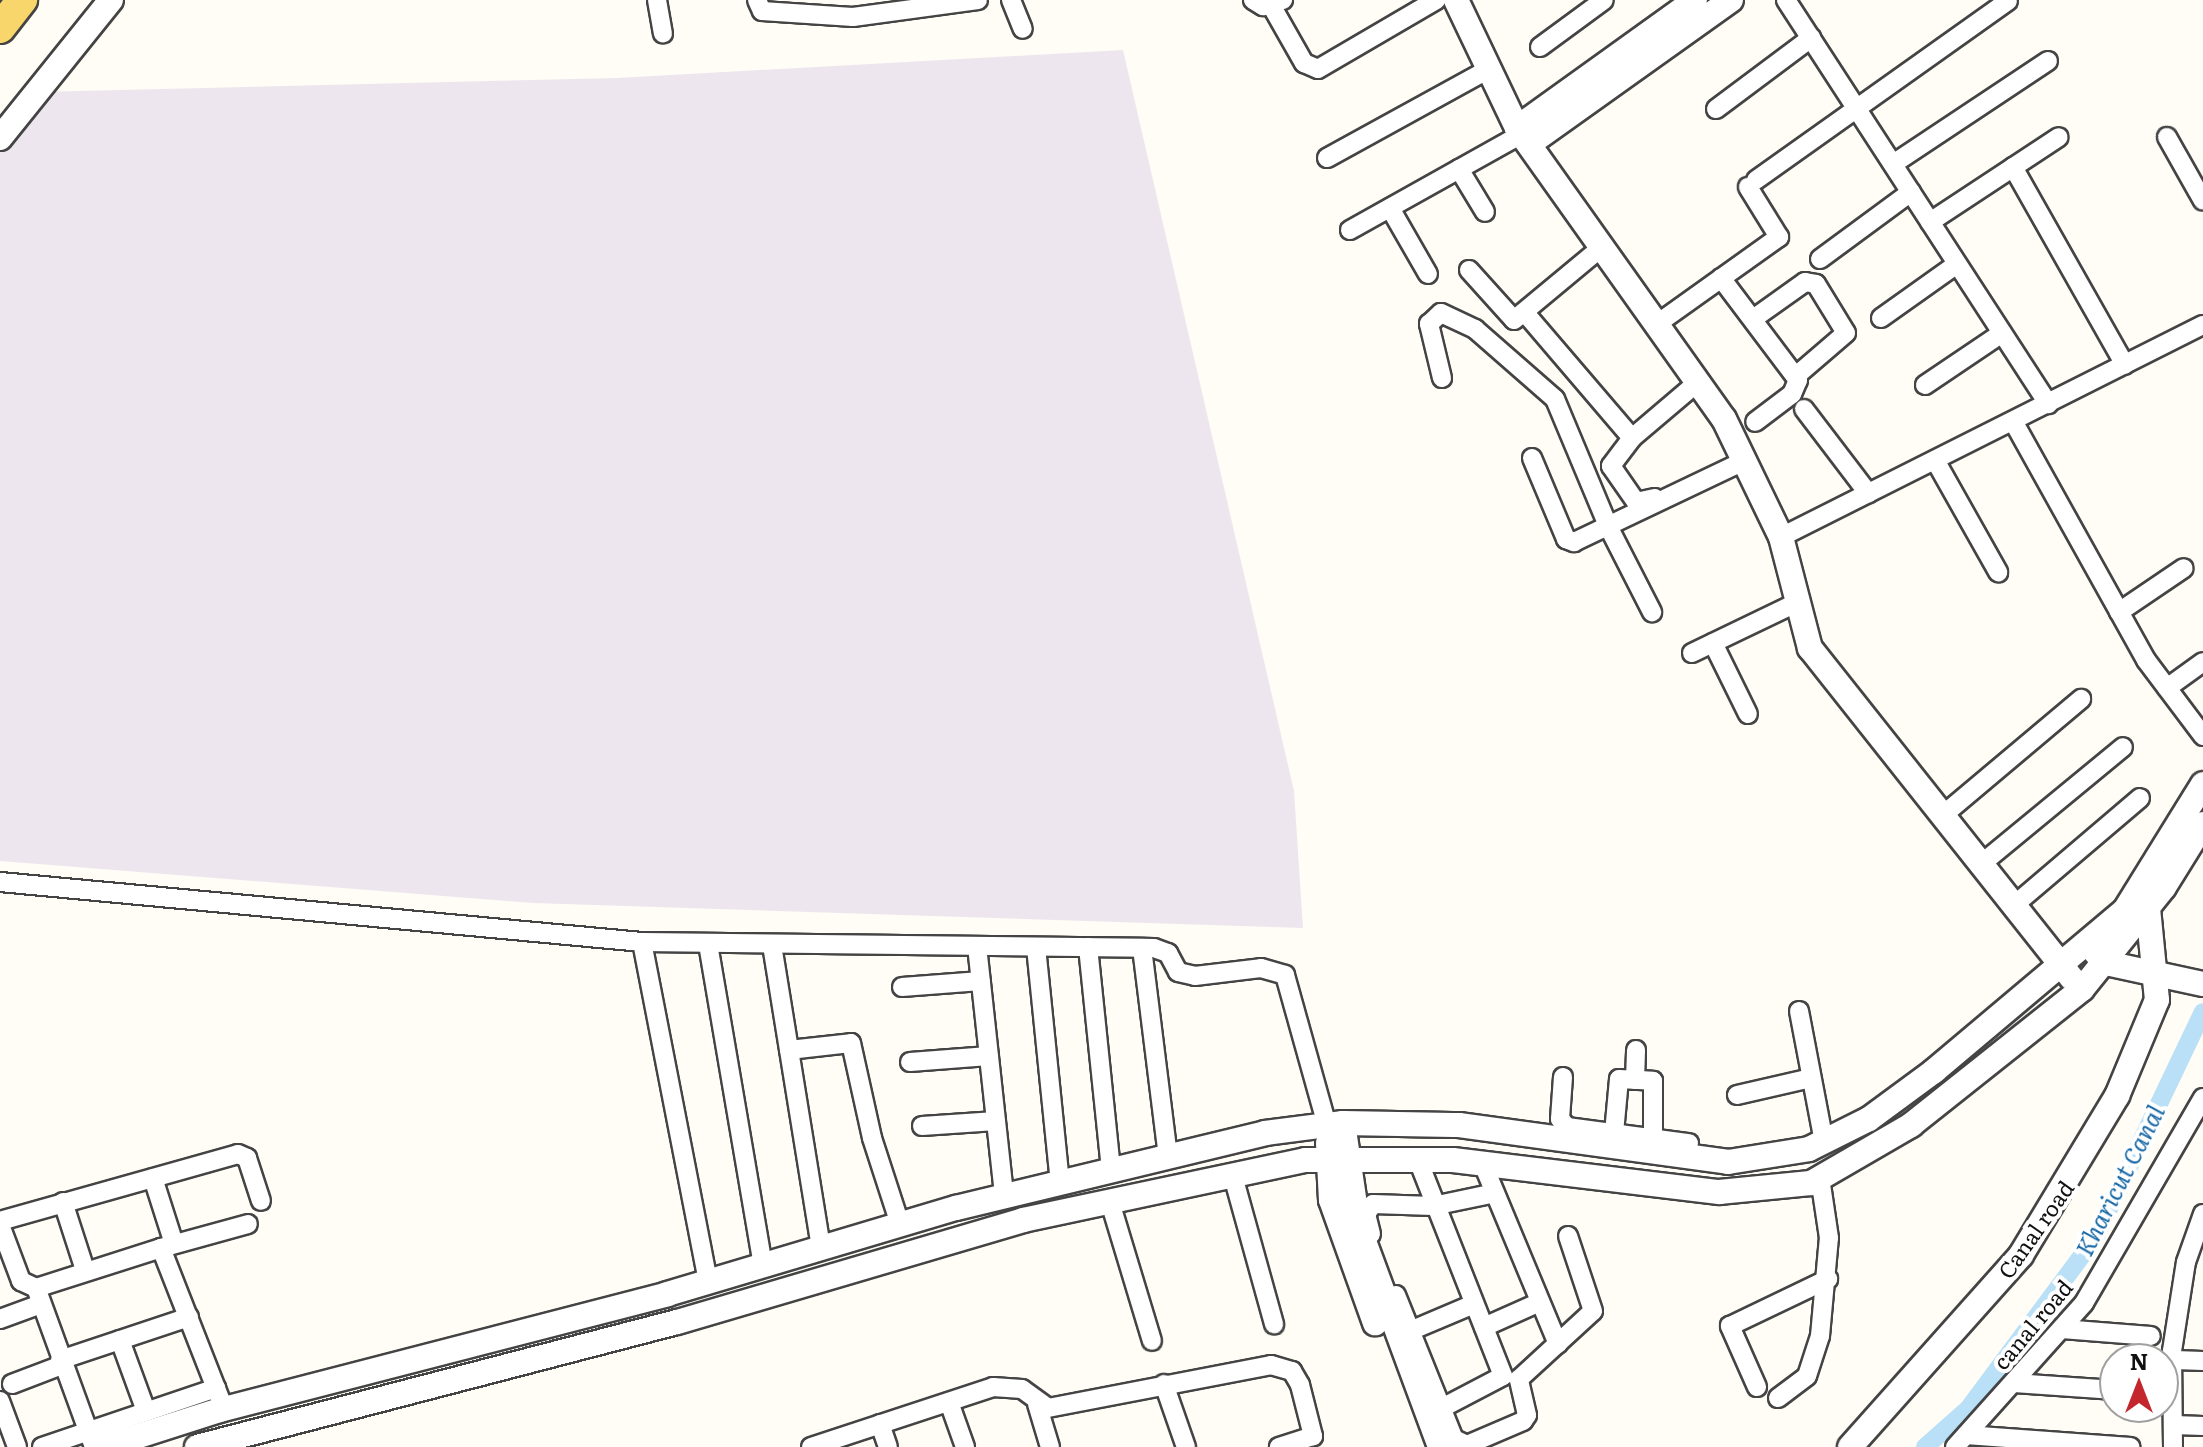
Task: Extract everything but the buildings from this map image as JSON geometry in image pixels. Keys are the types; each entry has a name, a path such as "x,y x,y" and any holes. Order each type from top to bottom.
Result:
{"main road":[{"path":"0,28 22,0"}],"street":[{"path":"0,138 111,0"},
{"path":"657,0 663,33"},
{"path":"757,0 762,11 853,17 978,0"},
{"path":"1011,0 1023,29"},
{"path":"1269,2 1304,63 1318,69 1436,0"},
{"path":"1456,0 1523,135 1698,382 1744,461 1781,537 1810,648 2012,907 2082,989"},
{"path":"1540,47 1604,0"},
{"path":"1523,135 1695,0"},
{"path":"1350,230 1523,135 1731,0"},
{"path":"1786,0 2048,404"},
{"path":"1975,0 1987,17"},
{"path":"1657,324 1779,237 1752,184 2008,1"},
{"path":"1716,109 1811,38"},
{"path":"1893,164 2048,61"},
{"path":"1327,158 1489,69"},
{"path":"1930,222 2059,137"},
{"path":"2167,137 2203,201"},
{"path":"2013,167 2125,365"},
{"path":"1459,169 1485,212"},
{"path":"1820,259 1911,192"},
{"path":"1390,208 1428,274"},
{"path":"1469,270 1506,318 1526,314 1602,247"},
{"path":"1881,318 1957,264"},
{"path":"1721,278 1796,376"},
{"path":"1753,319 1805,282 1816,284 1846,333 1796,376 1792,394 1755,422"},
{"path":"1442,378 1429,324 1441,313 1475,329 1555,399 1608,526 1652,612"},
{"path":"1526,314 1632,438"},
{"path":"1781,537 2203,325"},
{"path":"1925,385 2002,333"},
{"path":"1672,488 1636,502 1611,466 1632,438 1698,382"},
{"path":"1804,409 1868,493"},
{"path":"2013,421 2119,612 2167,688 2203,736"},
{"path":"1532,458 1566,539 1574,542 1744,461"},
{"path":"1935,460 1998,572"},
{"path":"2119,612 2184,568"},
{"path":"1692,653 1798,602"},
{"path":"1713,643 1748,714"},
{"path":"2167,688 2203,662"},
{"path":"1942,816 2081,699"},
{"path":"1980,865 2123,747"},
{"path":"1563,1077 1563,1125 1728,1162 1824,1142 1869,1119 2086,944 2139,893 2203,784"},
{"path":"2012,907 2140,798"},
{"path":"197,1447 1110,1202 1233,1176 1338,1160 1418,1160 1483,1164 1719,1192 1820,1178 1911,1125 2082,989 2148,909 2203,824"},
{"path":"0,882 642,942 1142,948 1168,953 1178,972 1195,976 1261,968 1285,975 1335,1124 1342,1239 1424,1447"},
{"name":"Canal road","path":"1850,1447 2021,1255 2067,1185 2149,1029 2157,1000 2151,975 2148,909"},
{"path":"642,942 708,1282"},
{"path":"708,944 763,1266"},
{"path":"2086,944 2106,963 2196,984"},
{"path":"772,945 821,1248"},
{"path":"977,946 1004,1196"},
{"path":"1036,947 1060,1182"},
{"path":"1088,947 1111,1170"},
{"path":"1142,948 1168,1156"},
{"path":"902,987 981,981"},
{"path":"1799,1011 1824,1142"},
{"path":"789,1050 851,1043 872,1138 900,1224"},
{"path":"1635,1080 1636,1050"},
{"path":"910,1062 989,1056"},
{"path":"1737,1095 1811,1078"},
{"path":"1624,1140 1618,1082 1635,1080 1656,1083 1653,1138"},
{"name":"canal road","path":"1960,1441 2062,1329 2134,1224 2203,1098"},
{"path":"922,1126 996,1121"},
{"path":"95,1442 146,1411 220,1398 708,1282 900,1224 1060,1182 1168,1156 1335,1124 1459,1125 1689,1143"},
{"path":"95,1442 37,1297 21,1281 0,1223 63,1202 242,1155 261,1201"},
{"path":"1338,1160 1367,1252 1440,1447"},
{"path":"1418,1160 1433,1206 1503,1376 1442,1408"},
{"path":"1483,1164 1558,1344"},
{"path":"1233,1176 1274,1324"},
{"path":"153,1178 167,1246 189,1317 220,1398"},
{"path":"1778,1398 1807,1376 1828,1279 1829,1224 1820,1178"},
{"path":"1495,1193 1433,1206 1383,1201 1366,1214 1410,1331 1459,1444 1523,1421 1519,1379 1594,1308 1568,1236"},
{"path":"63,1202 85,1270"},
{"path":"1110,1202 1152,1341"},
{"path":"2178,1343 2203,1214"},
{"path":"0,1319 85,1270 248,1224"},
{"path":"1757,1387 1730,1326 1828,1279"},
{"path":"1484,1327 1540,1302"},
{"path":"1410,1331 1474,1304"},
{"path":"12,1384 120,1340 189,1317"},
{"path":"2062,1329 2151,1336"},
{"path":"120,1340 146,1411"},
{"path":"2179,1360 2203,1361"},
{"path":"812,1447 1010,1385 1048,1408 1250,1367 1292,1371 1314,1442 1279,1447"},
{"path":"2014,1383 2099,1389"},
{"path":"1164,1384 1186,1447"},
{"path":"42,1447 95,1442 220,1398"},
{"path":"0,1401 17,1447"},
{"path":"949,1402 965,1447"},
{"path":"1037,1404 1050,1447"},
{"path":"880,1424 888,1447"},
{"path":"2173,1447 2174,1425 2203,1426"},
{"path":"1960,1441 2131,1447"}],"shaded area":[{"path":"1123,50 1294,791 1303,928 533,903 0,861 0,139 35,92 617,78"}],"waterway":[{"name":"Kharicut Canal","path":"1925,1447 1968,1409 2095,1238 2203,1012"}]}
